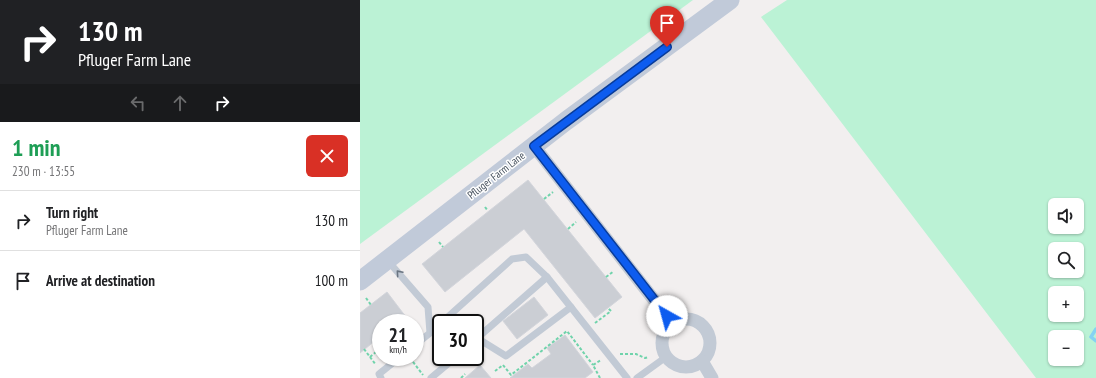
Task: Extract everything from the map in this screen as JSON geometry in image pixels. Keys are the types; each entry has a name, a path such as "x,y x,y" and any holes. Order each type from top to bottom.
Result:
{"street":[{"name":"Pfluger Farm Lane","path":"363,289 387,260 534,146 730,0"},
{"path":"534,146 672,323"},
{"path":"687,319 702,325 707,331 710,339 710,347 702,361 696,365 688,367 672,363 666,357 661,343 666,328 672,323 687,319"},
{"path":"702,361 712,378"}],"lane":[{"path":"424,338 512,259 526,257 547,277 627,378"},
{"path":"387,260 428,307 430,333"},
{"path":"484,332 547,277"},
{"path":"484,344 506,356 571,307"},
{"path":"637,378 666,357"},
{"path":"381,378 379,374 389,366"},
{"path":"428,377 443,366"}],"path":[{"path":"544,200 553,192"},
{"path":"485,207 488,211"},
{"path":"568,229 576,222"},
{"path":"439,242 442,247"},
{"path":"606,277 614,271"},
{"path":"363,289 371,305"},
{"path":"595,323 610,311 608,308"},
{"path":"495,371 503,365 511,375 567,331 593,365 599,378"},
{"path":"364,350 372,359"},
{"path":"617,354 636,354 645,358 650,357"},
{"path":"593,365 602,359"},
{"path":"418,366 428,377"},
{"path":"461,378 465,374"}],"green space":[{"path":"360,0 693,0 360,244"},
{"path":"787,0 1096,0 1096,378 1036,378 761,17"}],"building":[{"path":"528,180 622,297 595,318 524,229 445,292 422,264"},
{"path":"387,292 404,314 372,314 372,343 360,353 360,313"},
{"path":"534,297 548,315 517,339 503,321"},
{"path":"565,335 593,372 585,378 510,378 528,364 532,368 551,354 547,348"},
{"path":"479,366 481,366 491,378 465,378"}],"waterway":[{"path":"1096,329 1091,337 1096,341"}],"route":[{"path":"667,47 534,146 667,316"}]}
